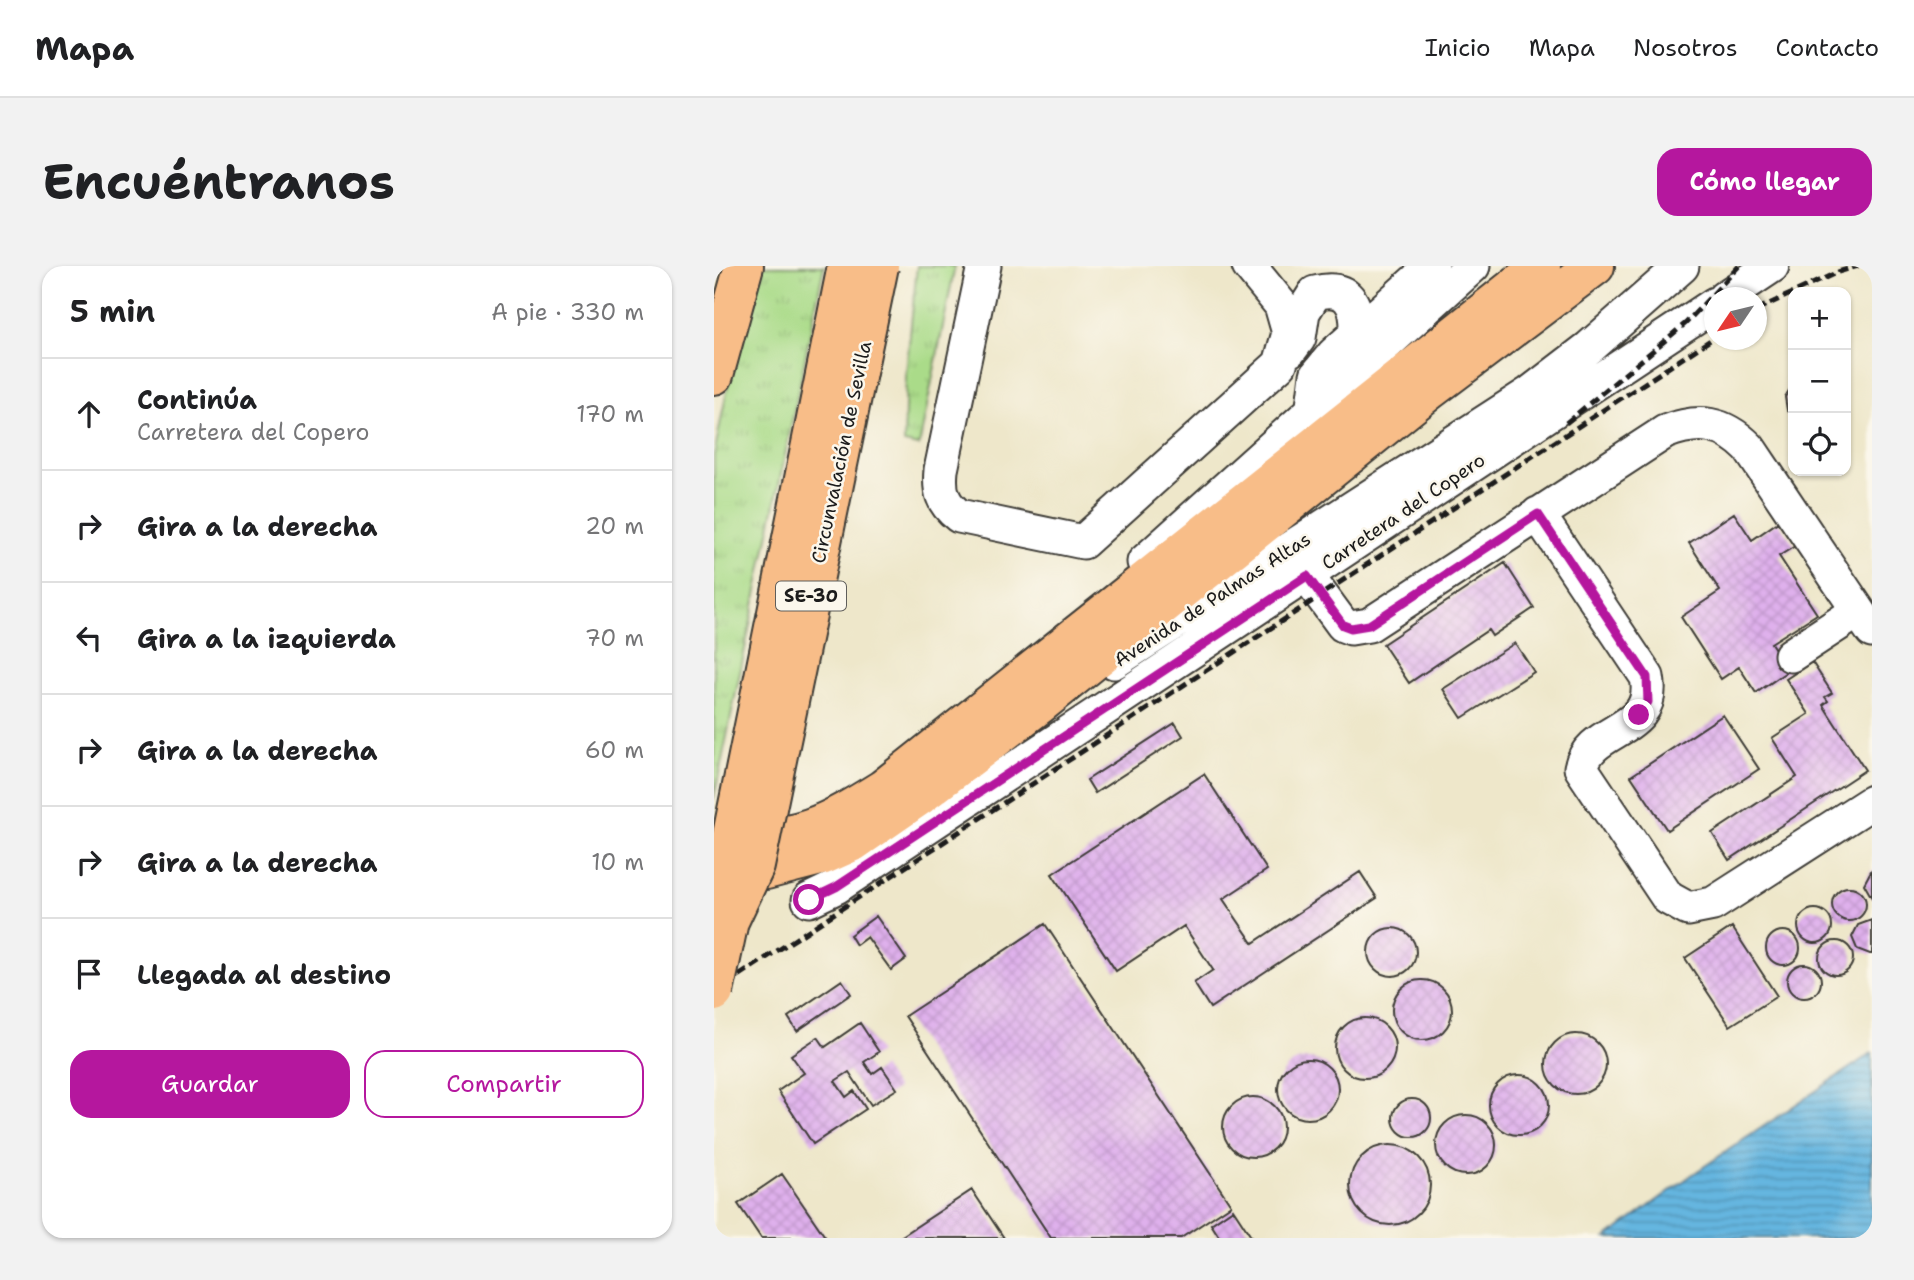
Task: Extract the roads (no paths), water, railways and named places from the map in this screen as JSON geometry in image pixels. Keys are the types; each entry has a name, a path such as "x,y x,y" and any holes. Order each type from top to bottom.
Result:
{"main road":[{"path":"714,375 744,266"},
{"name":"Circunvalación de Sevilla","path":"729,921 727,860 847,266"},
{"name":"Circunvalación de Sevilla","path":"714,992 729,921 755,866 879,266"},
{"path":"714,832 760,839 801,833 837,818 883,789 1541,266"},
{"path":"1039,705 1430,390 1595,266"},
{"name":"Avenida de Palmas Altas","path":"714,870 766,870 824,855 853,842 921,795 1039,705"}],"street":[{"path":"984,266 939,490 948,508 959,516 1083,542 1181,454 1217,449 1295,384 1473,266"},
{"path":"1249,266 1280,305 1289,333 1295,384"},
{"path":"1001,696 1295,384 1317,374 1357,333 1432,266"},
{"name":"Avenida de Palmas Altas","path":"1039,705 1132,652 1530,393 1590,347 1682,266"},
{"path":"1740,287 1772,266"},
{"path":"1295,384 1303,312 1315,293 1330,289 1347,296 1358,312 1357,333"},
{"name":"Carretera del Copero","path":"809,900 836,887 1704,311"},
{"path":"1307,576 1343,625 1351,628 1369,625 1665,432 1702,422 1720,426 1749,448 1865,621 1791,655"},
{"path":"1538,514 1647,677 1648,702 1639,715 1589,750 1581,768 1668,898 1688,909 1713,904 1872,802"}],"water":[{"path":"1872,1053 1872,1238 1606,1238 1693,1174"}],"railway":[{"path":"1566,423 1686,323 1739,266"},
{"path":"1767,305 1838,272 1858,266"},
{"path":"1325,592 1704,344"},
{"path":"714,992 1317,598"}]}
